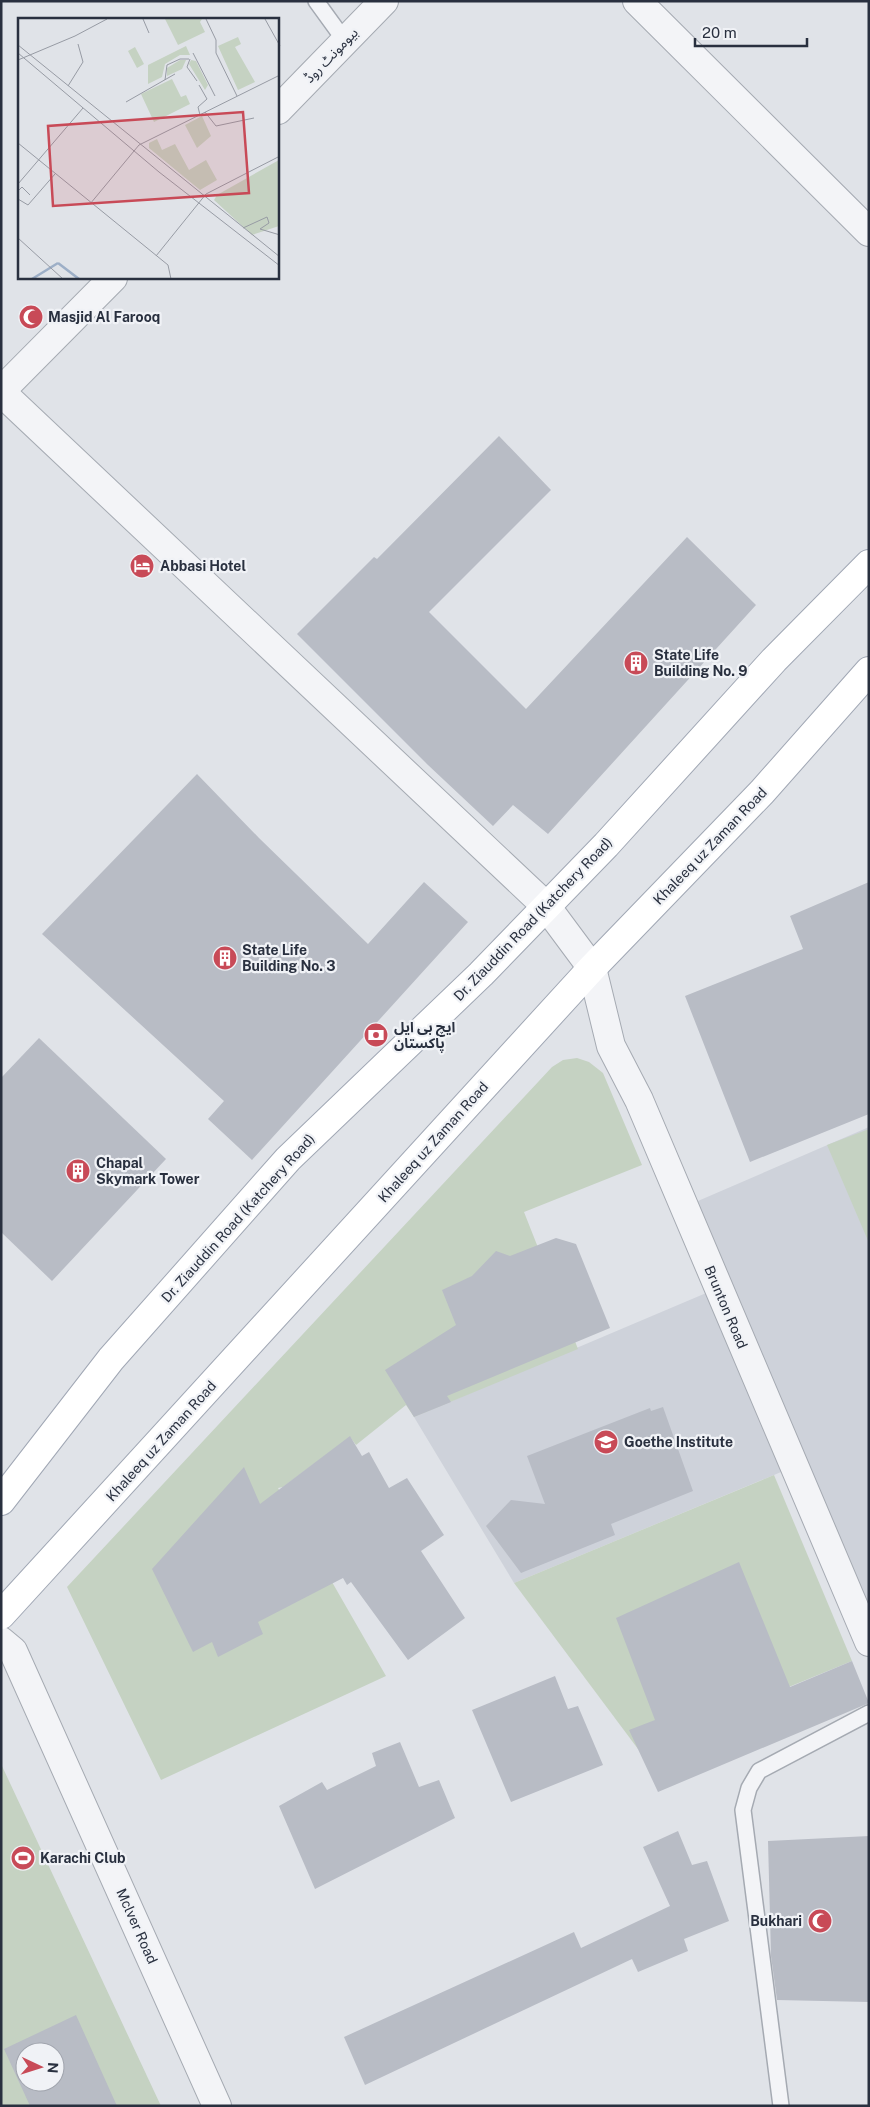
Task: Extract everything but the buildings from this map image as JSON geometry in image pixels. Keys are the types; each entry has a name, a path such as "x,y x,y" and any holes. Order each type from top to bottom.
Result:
{"main road":[{"name":"Dr. Ziauddin Road (Katchery Road)","path":"1,1501 111,1359 288,1159 481,974 606,845 774,660 869,564"},
{"name":"Khaleeq uz Zaman Road","path":"1,1615 592,968 762,792 869,671"}],"street":[{"name":"بیومونٹ روڈ","path":"279,109 384,1"},
{"path":"637,1 869,232"},
{"path":"112,279 1,392 546,906 592,968"},
{"name":"Brunton Road","path":"592,968 611,1046 639,1100 868,1640"},
{"name":"Mclver Road","path":"1,1641 13,1651 217,2106"}],"lane":[{"path":"316,1 344,41"},
{"path":"780,2106 743,1810 749,1788 758,1771 869,1713"}],"shaded area":[{"path":"869,1127 869,1641 793,1467 514,1583 414,1417 718,1288 684,1207"}],"green space":[{"path":"577,1058 589,1062 603,1073 642,1165 524,1212 578,1349 414,1417 406,1405 356,1445 350,1437 283,1487 278,1488 386,1676 161,1780 67,1587 552,1067 563,1060"},
{"path":"869,1129 869,1243 827,1145"},
{"path":"774,1475 852,1661 638,1749 514,1583"},
{"name":"Karachi Club","path":"1,1765 2,1766 161,2106 1,2106"}],"place":[{"name":"Masjid Al Farooq","path":"31,317"},
{"name":"Abbasi Hotel","path":"142,566"},
{"name":"State Life Building No. 9","path":"636,663"},
{"name":"State Life Building No. 3","path":"225,958"},
{"name":"ایچ بی ایل پاکستان","path":"376,1035"},
{"name":"Chapal Skymark Tower","path":"78,1171"},
{"name":"Goethe Institute","path":"606,1442"},
{"name":"Karachi Club","path":"23,1858"},
{"name":"Bukhari","path":"820,1921"}]}
